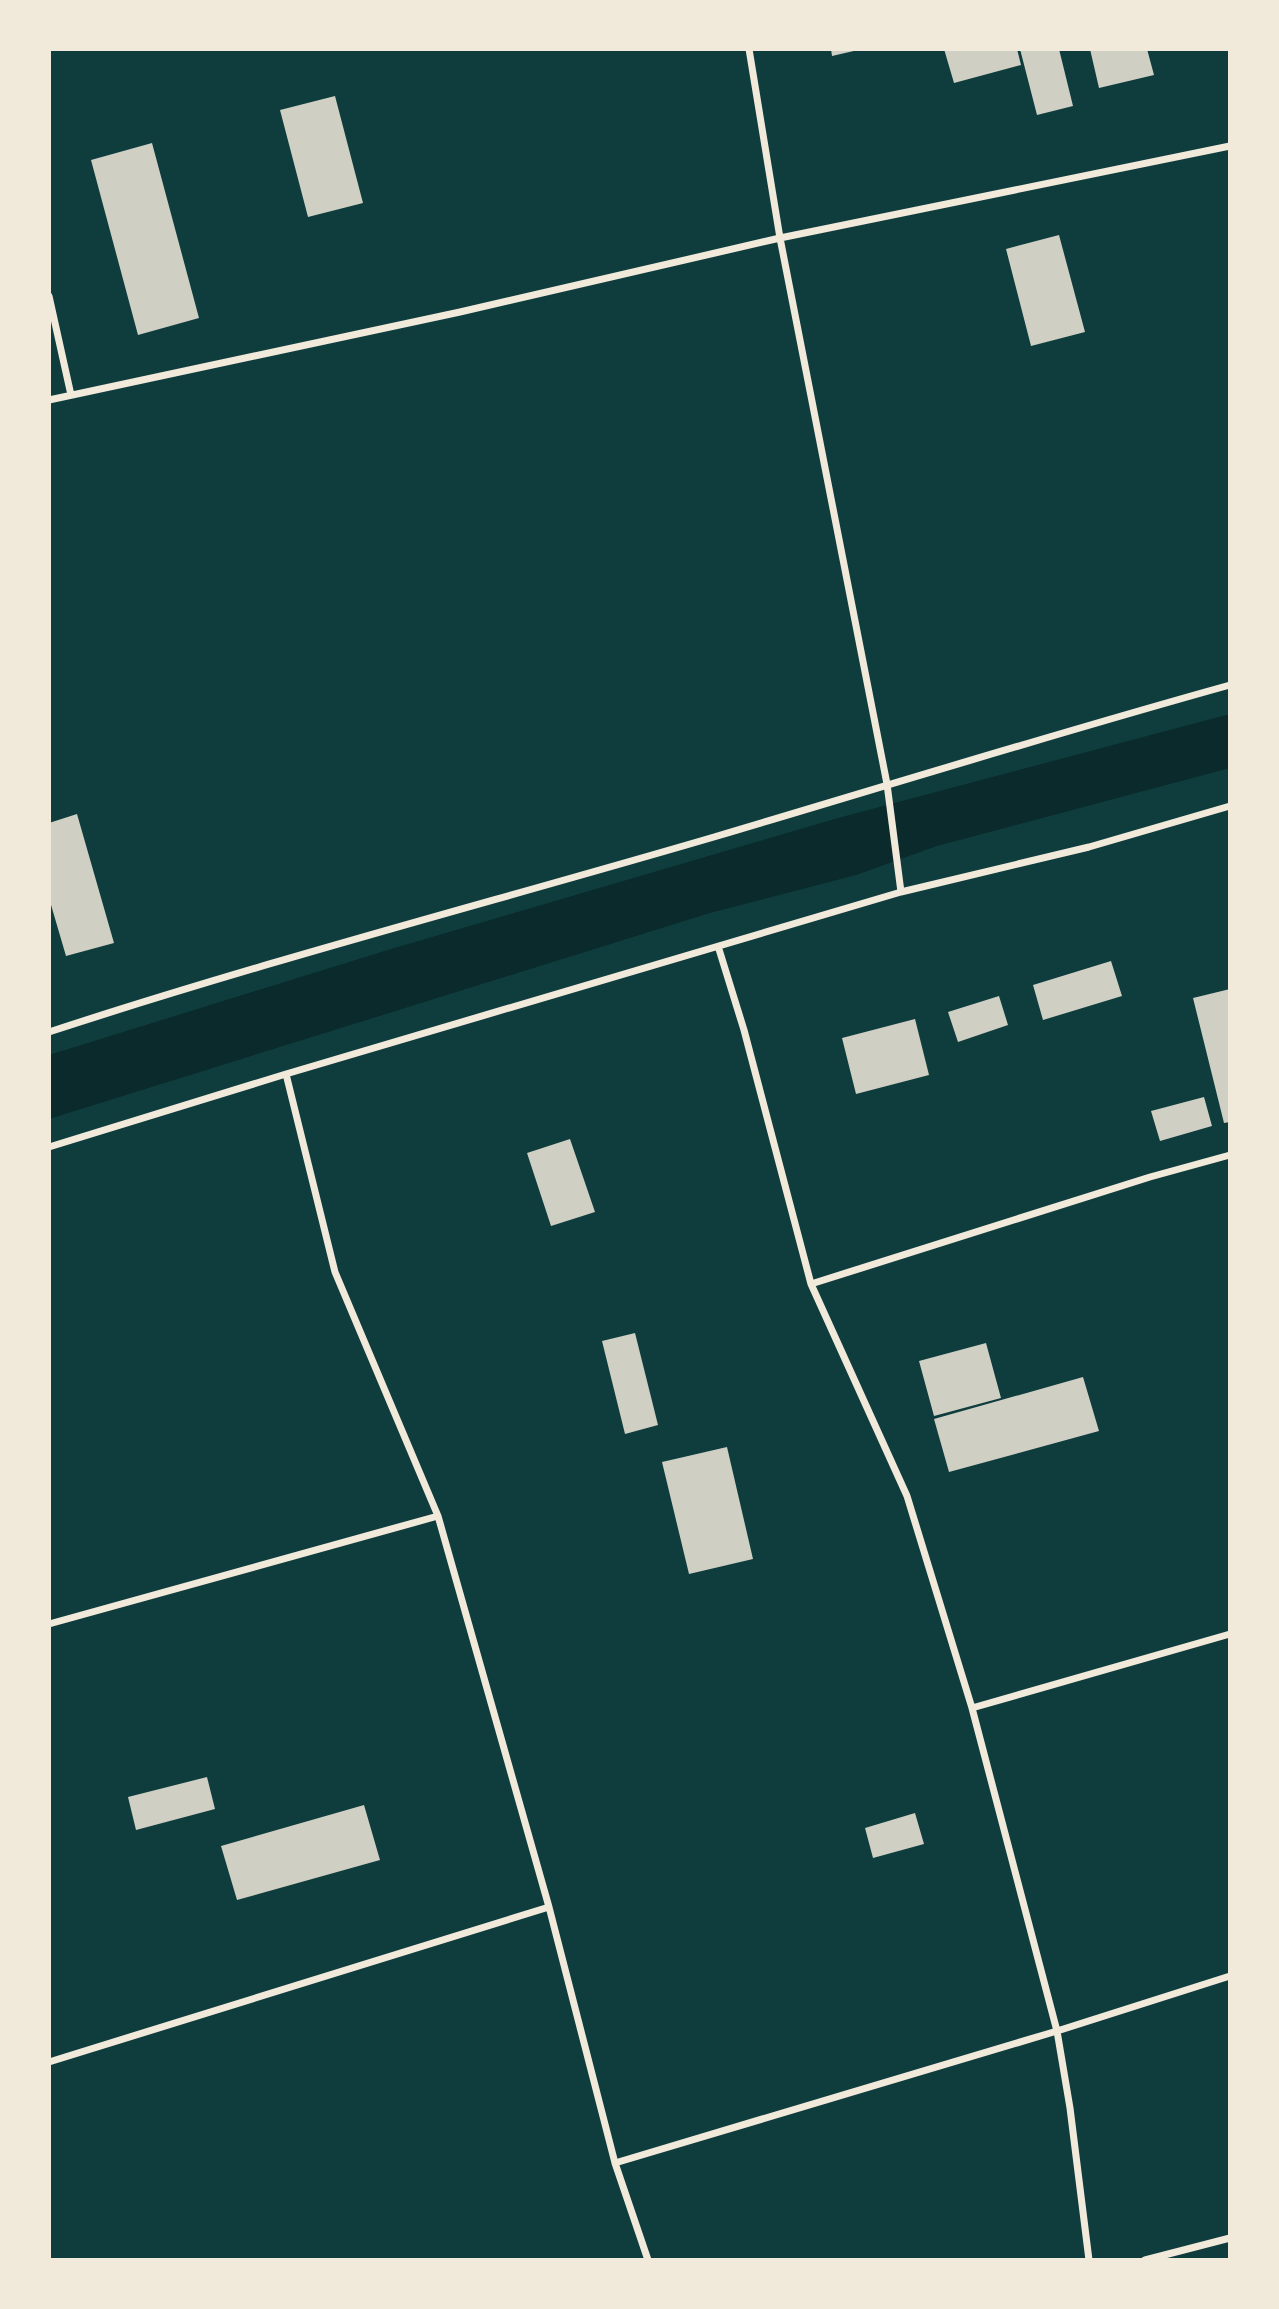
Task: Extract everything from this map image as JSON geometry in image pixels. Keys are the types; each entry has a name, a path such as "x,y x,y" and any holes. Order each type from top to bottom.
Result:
{"street":[{"path":"749,49 780,238 887,784 901,892"},
{"path":"49,400 460,312 780,238 1230,146"},
{"path":"49,296 71,395"},
{"path":"49,1032 178,990 1230,685"},
{"path":"49,1146 901,892 1089,846 1230,806"},
{"path":"718,946 744,1030 811,1284 907,1496 972,1708 1057,2031 1070,2108 1089,2260"},
{"path":"286,1074 335,1272 438,1516 549,1907 615,2163 648,2260"},
{"path":"811,1284 1150,1177 1230,1155"},
{"path":"49,1624 438,1516"},
{"path":"972,1708 1230,1634"},
{"path":"49,2062 549,1907"},
{"path":"615,2163 1057,2031 1230,1976"},
{"path":"1145,2260 1230,2238"}],"water":[{"path":"1230,714 1230,768 937,846 856,875 710,913 49,1119 49,1055 391,949 838,818"}],"building":[{"path":"831,49 858,49 858,50 832,56"},
{"path":"944,49 1017,49 1021,65 954,83"},
{"path":"1020,49 1059,49 1073,106 1037,115"},
{"path":"1090,49 1147,49 1154,75 1099,88"},
{"path":"335,96 363,203 308,217 280,110"},
{"path":"152,143 199,318 138,335 91,160"},
{"path":"1059,235 1085,332 1031,346 1006,249"},
{"path":"77,814 114,943 66,956 49,898 49,823"},
{"path":"1111,961 1122,996 1043,1020 1033,985"},
{"path":"1230,989 1230,1122 1224,1123 1193,998"},
{"path":"999,996 1008,1025 958,1042 948,1012"},
{"path":"915,1019 929,1075 856,1094 842,1038"},
{"path":"1204,1097 1212,1126 1160,1141 1151,1111"},
{"path":"570,1139 595,1212 551,1226 527,1153"},
{"path":"635,1333 658,1425 625,1434 602,1341"},
{"path":"986,1343 1001,1398 934,1416 919,1361"},
{"path":"1083,1377 1099,1431 949,1472 934,1419"},
{"path":"727,1447 753,1559 689,1574 662,1462"},
{"path":"207,1777 215,1809 136,1830 128,1797"},
{"path":"364,1805 380,1860 237,1900 221,1846"},
{"path":"915,1813 924,1844 873,1858 865,1828"}]}
